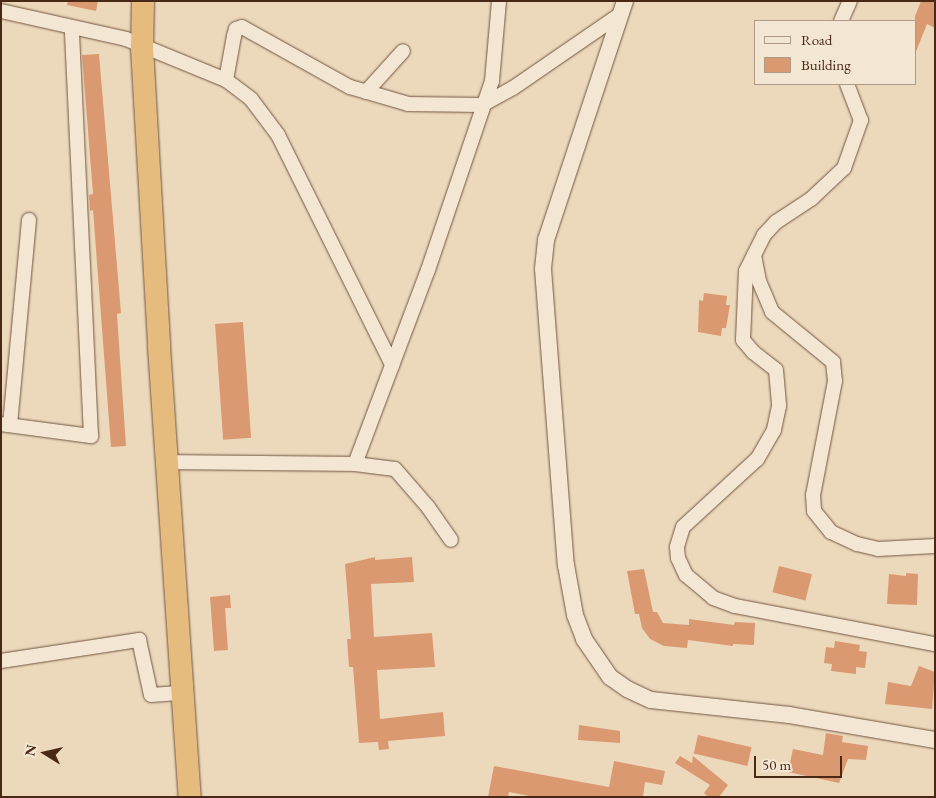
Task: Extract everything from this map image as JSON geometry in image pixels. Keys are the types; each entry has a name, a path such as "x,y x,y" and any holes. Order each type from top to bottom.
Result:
{"highway":[{"path":"143,1 142,48 166,462 190,797"}],"street":[{"path":"355,464 428,270 493,74 499,1"},
{"path":"841,20 850,1"},
{"path":"226,80 236,29 242,26 329,76 366,92 408,104 482,106 513,88 624,7"},
{"path":"624,7 546,240 543,269 566,565 575,615 584,639 610,677 627,689 650,700 789,715 935,740"},
{"path":"1,11 126,39 142,48 167,54 226,80 251,99 278,135 392,365"},
{"path":"29,220 6,425 91,436 72,26"},
{"path":"366,92 403,51"},
{"path":"847,85 861,120 844,168 822,189 776,222 764,234 744,283 742,340 753,352 776,370 779,406 774,430 757,459 683,527 677,547 686,575 713,598 735,606 935,644"},
{"path":"754,255 759,281 772,312 834,362 835,381 813,495 814,511 831,532 857,544 878,549 935,546"},
{"path":"166,462 355,464 395,469 428,507 451,540"},
{"path":"1,661 139,640 151,694 182,693"}],"building":[{"path":"68,1 98,1 96,11 67,5"},
{"path":"921,1 935,1 935,28 927,24 916,52 916,20 915,16"},
{"path":"99,54 121,313 117,314 126,446 111,447 93,210 90,211 89,195 93,194 82,55"},
{"path":"704,293 727,296 726,305 730,305 726,328 722,328 721,336 698,332 699,300 703,301"},
{"path":"243,322 251,438 223,440 215,324"},
{"path":"375,557 375,560 412,557 414,582 371,584 374,637 432,633 435,667 377,670 380,719 443,712 445,736 388,741 389,749 379,750 378,742 359,743 353,667 349,667 347,639 351,639 345,564"},
{"path":"779,566 812,574 805,600 772,592"},
{"path":"644,569 653,612 657,612 663,623 689,625 689,619 734,625 735,622 755,623 754,645 733,644 733,646 688,640 687,648 664,646 650,639 642,628 639,614 635,614 627,571"},
{"path":"906,573 918,574 917,605 887,604 889,574 906,576"},
{"path":"230,595 231,608 225,608 228,650 214,651 210,597"},
{"path":"835,641 860,645 859,651 867,652 865,668 856,667 856,674 831,671 832,664 824,663 826,647 834,648"},
{"path":"919,666 935,672 932,709 885,704 888,682 911,686"},
{"path":"579,725 620,731 620,743 578,740"},
{"path":"826,733 843,736 842,742 868,746 866,760 848,759 839,783 788,772 793,749 823,755"},
{"path":"698,735 752,747 747,766 694,754"},
{"path":"680,756 692,763 693,756 728,785 719,797 708,797 704,793 710,785 675,763"},
{"path":"614,761 665,771 662,785 645,782 643,797 534,797 509,792 508,797 488,797 494,766 609,787"}]}
